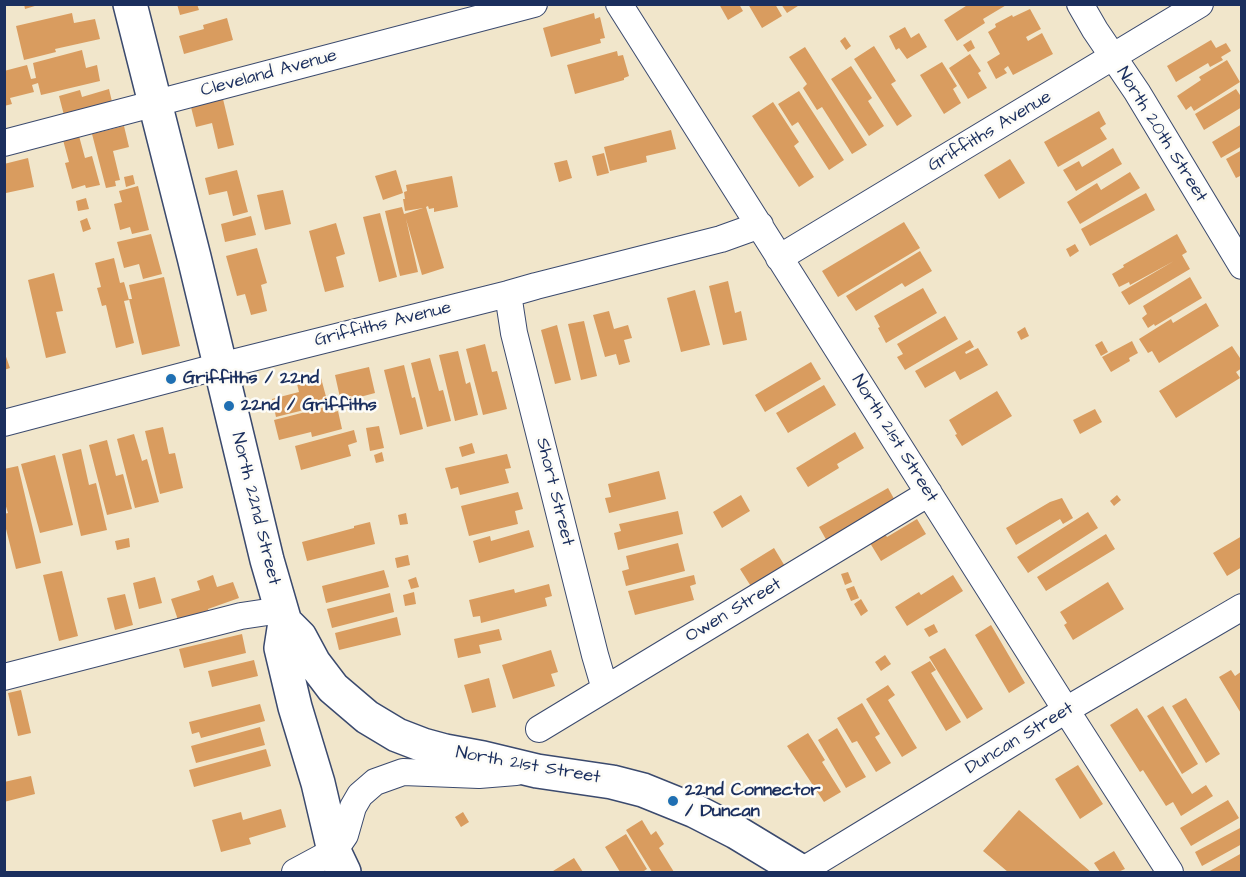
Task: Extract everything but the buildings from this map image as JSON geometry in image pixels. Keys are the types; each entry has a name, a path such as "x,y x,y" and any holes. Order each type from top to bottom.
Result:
{"main road":[{"name":"North 22nd Street","path":"130,4 267,560 283,616 281,648 339,862"},
{"name":"North 21st Street","path":"283,616 300,637 314,663 333,687 367,717 398,735 445,751 537,771 612,782 644,790 695,811 736,832 801,872"}],"street":[{"name":"Cleveland Avenue","path":"4,143 534,4"},
{"name":"North 21st Street","path":"619,4 1170,873"},
{"name":"North 20th Street","path":"1080,4 1137,92 1242,266"},
{"name":"Griffiths Avenue","path":"779,258 1200,4"},
{"name":"Griffiths Avenue","path":"4,423 721,239 760,225"},
{"name":"Short Street","path":"508,294 514,333 605,689"},
{"name":"Owen Street","path":"539,729 929,493"},
{"name":"Duncan Street","path":"801,872 1242,607"},
{"path":"4,677 241,616 283,616"},
{"path":"295,873 339,862 353,807 360,795 375,782 403,772 479,775 537,771"}],"place":[{"name":"Griffiths / 22nd","path":"171,379"},
{"name":"22nd / Griffiths","path":"229,406"},
{"name":"22nd Connector / Duncan","path":"673,801"}]}
